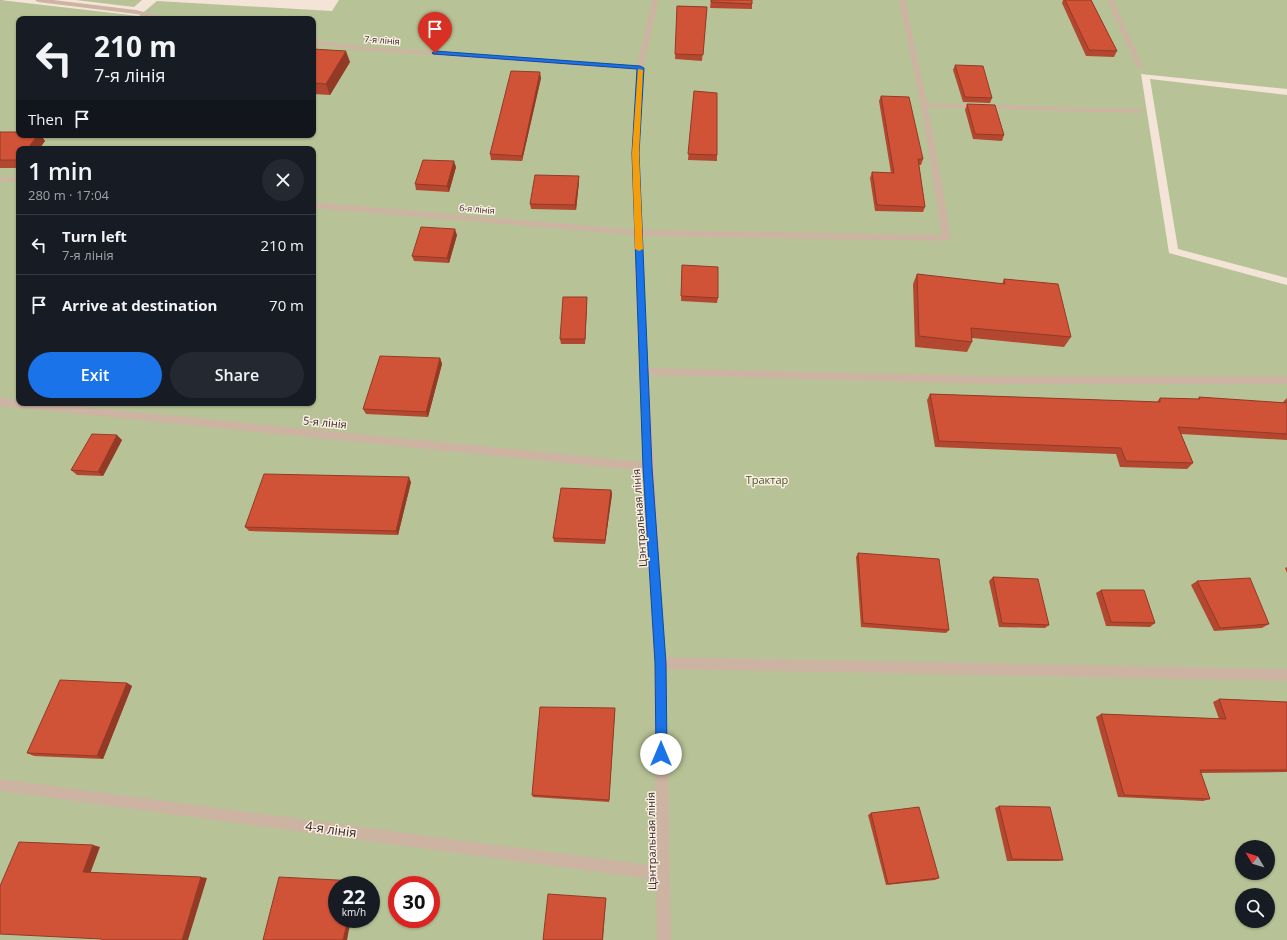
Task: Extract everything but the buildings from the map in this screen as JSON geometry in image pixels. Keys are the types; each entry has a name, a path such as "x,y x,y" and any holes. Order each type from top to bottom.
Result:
{"street":[{"path":"38,0 136,12 155,16"},
{"name":"Цэнтральная лінія","path":"655,0 640,68 635,153 648,467 660,663 664,940"},
{"path":"902,0 924,105 1140,111"},
{"path":"1110,0 1140,67"},
{"name":"7-я лінія","path":"316,42 359,48 640,68"},
{"name":"6-я лінія","path":"316,205 638,233 948,238 924,105"},
{"path":"0,179 16,180"},
{"path":"644,371 990,380 1287,380"},
{"name":"5-я лінія","path":"0,402 16,404"},
{"name":"5-я лінія","path":"40,406 648,467"},
{"path":"660,663 1287,675"},
{"name":"4-я лінія","path":"0,785 663,874"}],"green space":[{"name":"Трактар","path":"0,0 139,16 157,1 332,11 339,0 1287,0 1287,89 1141,74 1169,253 1287,285 1287,940 0,940"},
{"path":"76,0 142,0 134,7"},
{"path":"1150,79 1287,95 1287,278 1178,249"}],"slow traffic":[{"path":"639,249 635,153 640,70"}],"route":[{"path":"435,53 640,68 635,153 648,467 660,663 661,754"}]}
